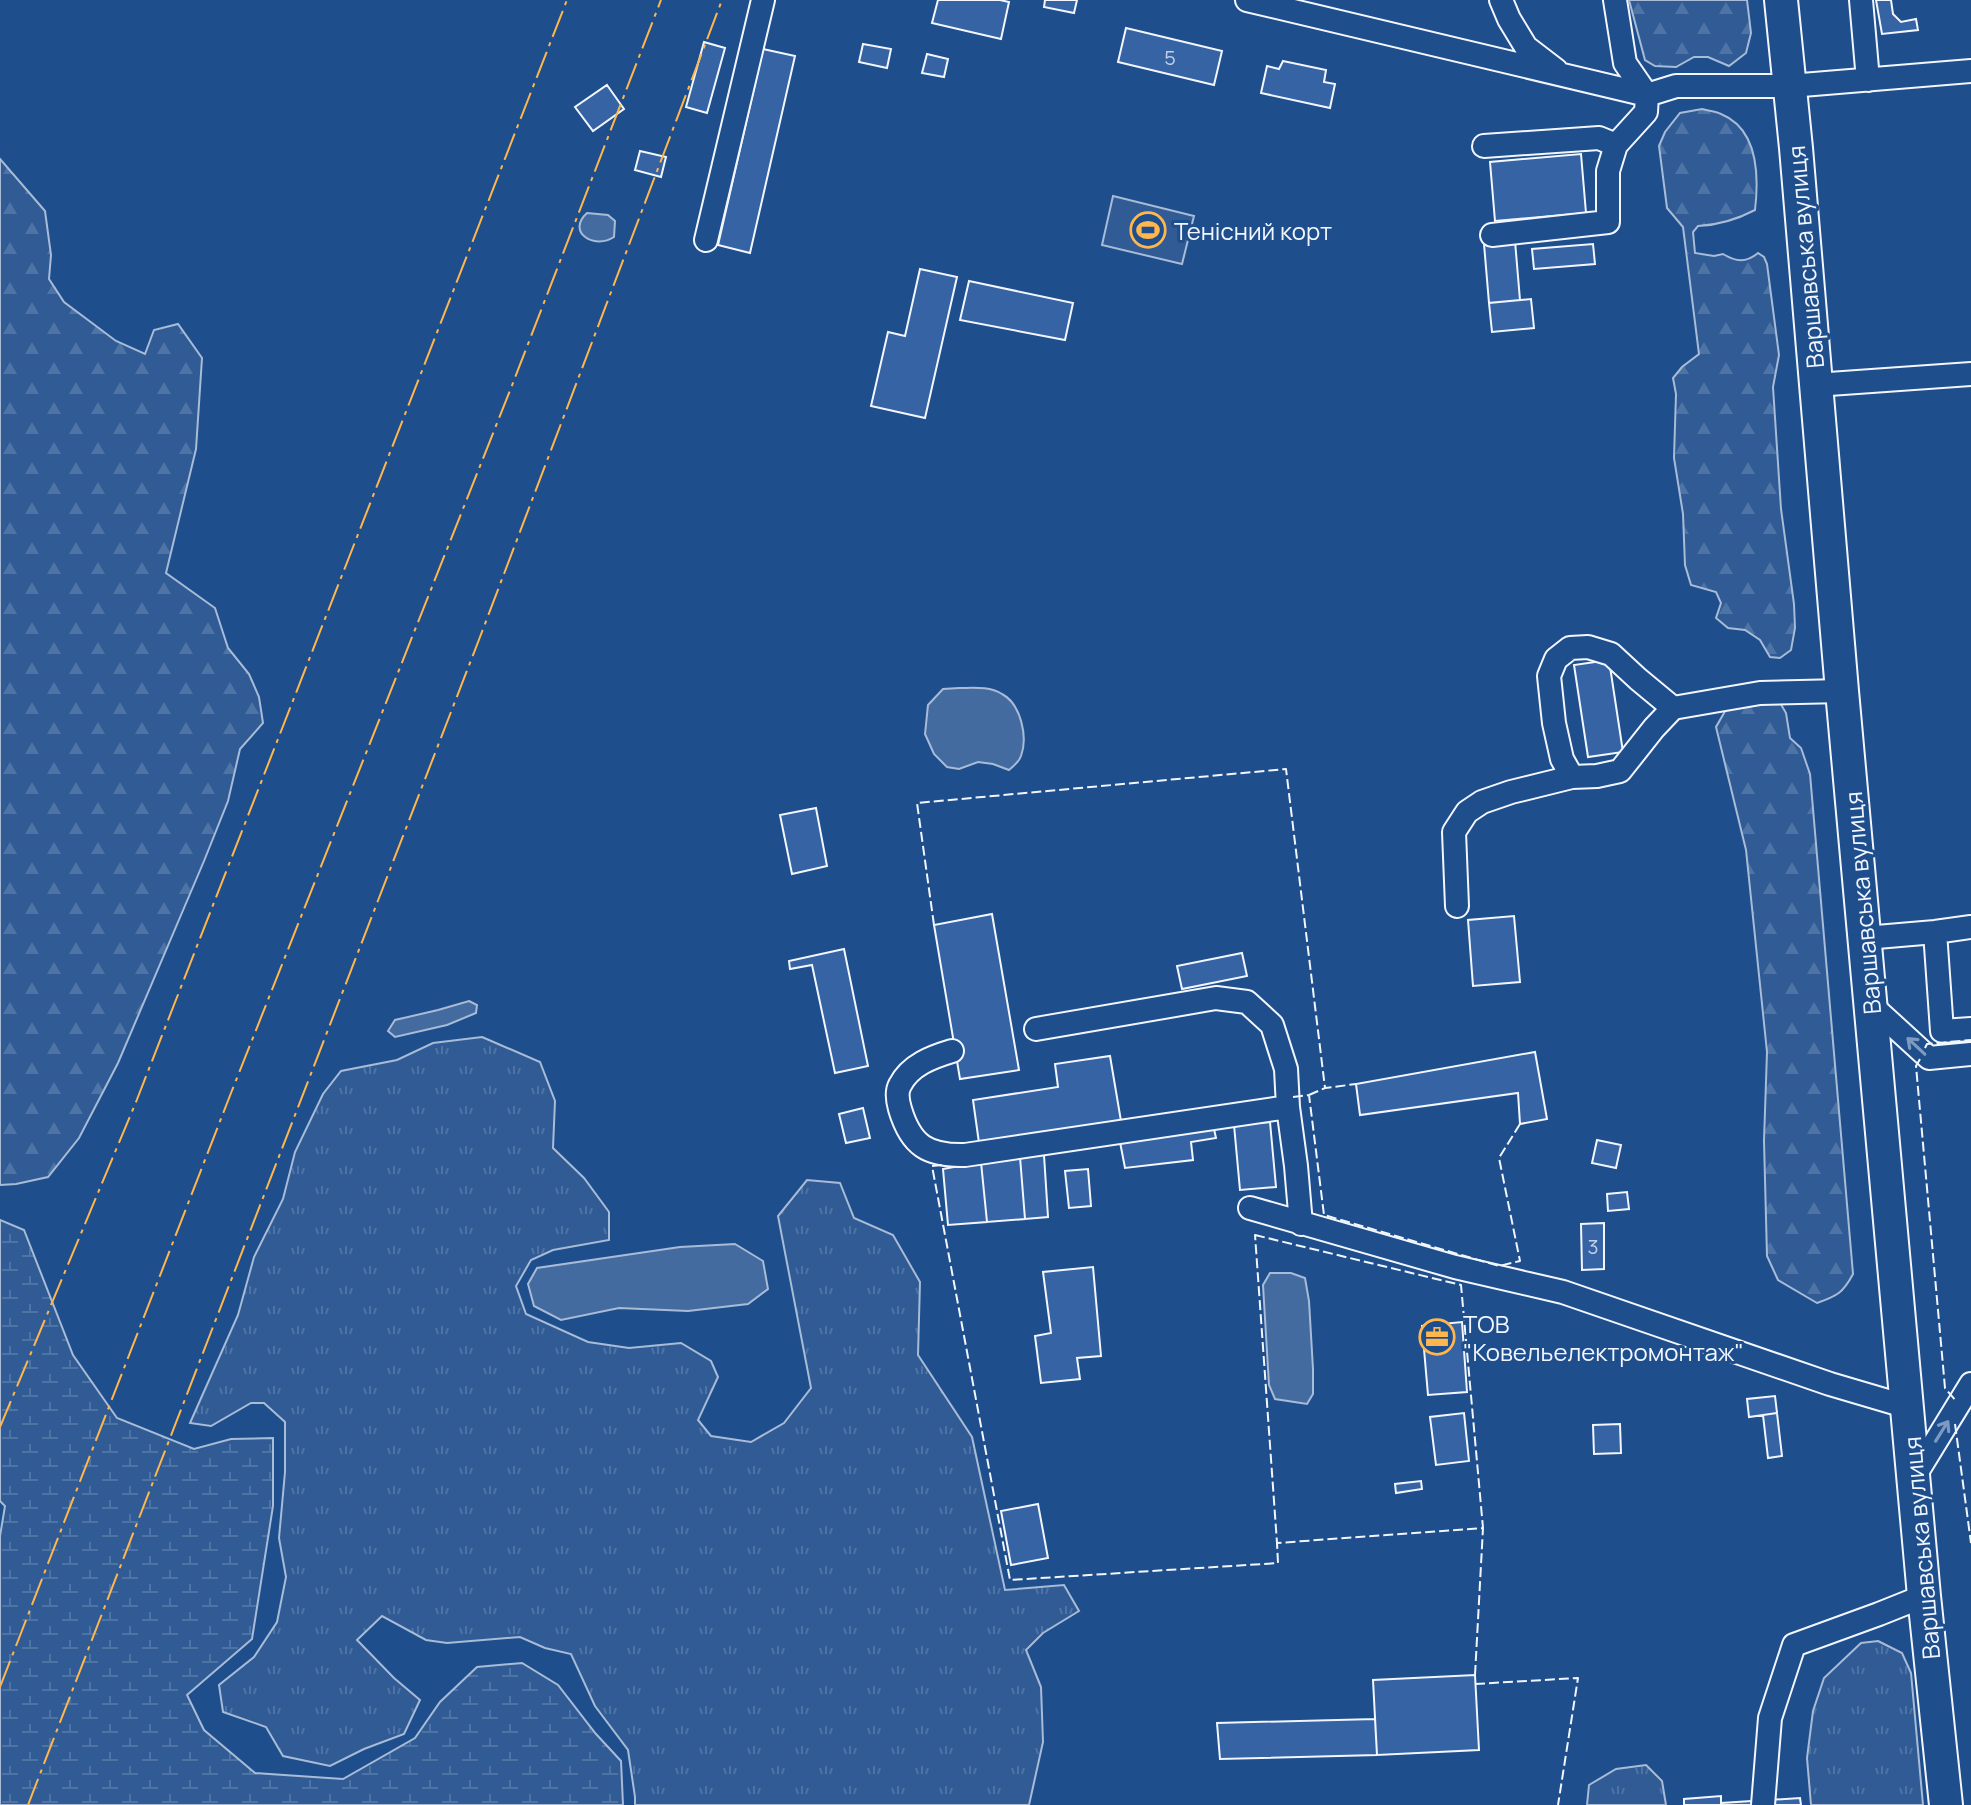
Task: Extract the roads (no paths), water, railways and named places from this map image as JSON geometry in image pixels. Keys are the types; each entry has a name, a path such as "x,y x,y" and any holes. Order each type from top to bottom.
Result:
{"highway":[{"name":"Варшавська вулиця","path":"1781,0 1924,1596 1946,1805"}],"street":[{"path":"706,240 763,0"},
{"path":"1247,0 1647,95 1676,86 1790,86 1971,71"},
{"path":"1501,0 1526,47 1563,76"},
{"path":"1492,235 1608,222 1608,171 1616,145 1646,112 1647,95 1625,63 1615,0"},
{"path":"1861,0 1868,80"},
{"path":"1484,146 1599,138 1616,145"},
{"path":"1815,385 1971,374"},
{"path":"1572,777 1562,759 1549,676 1556,659 1570,648 1588,647 1611,654 1673,708"},
{"path":"1457,906 1454,832 1467,812 1482,802 1572,777 1620,771 1673,708 1760,693 1842,691"},
{"path":"1865,938 1971,927"},
{"path":"1935,932 1942,1031 1971,1029"},
{"path":"1036,1029 1216,998 1247,1002 1272,1025 1286,1069 1301,1224"},
{"path":"1871,1005 1929,1058 1971,1054"},
{"path":"952,1051 928,1058 909,1073 898,1087 898,1102 905,1124 916,1141 944,1156 1288,1107"},
{"path":"1250,1208 1455,1267 1563,1292 1830,1384 1908,1407"},
{"path":"1914,1477 1971,1384"},
{"path":"1763,1805 1770,1718 1794,1645 1924,1596"}],"place":[{"name":"Тенісний корт","path":"1148,230"},
{"name":"ТОВ \"Ковельелектромонтаж\"","path":"1437,1337"}]}
